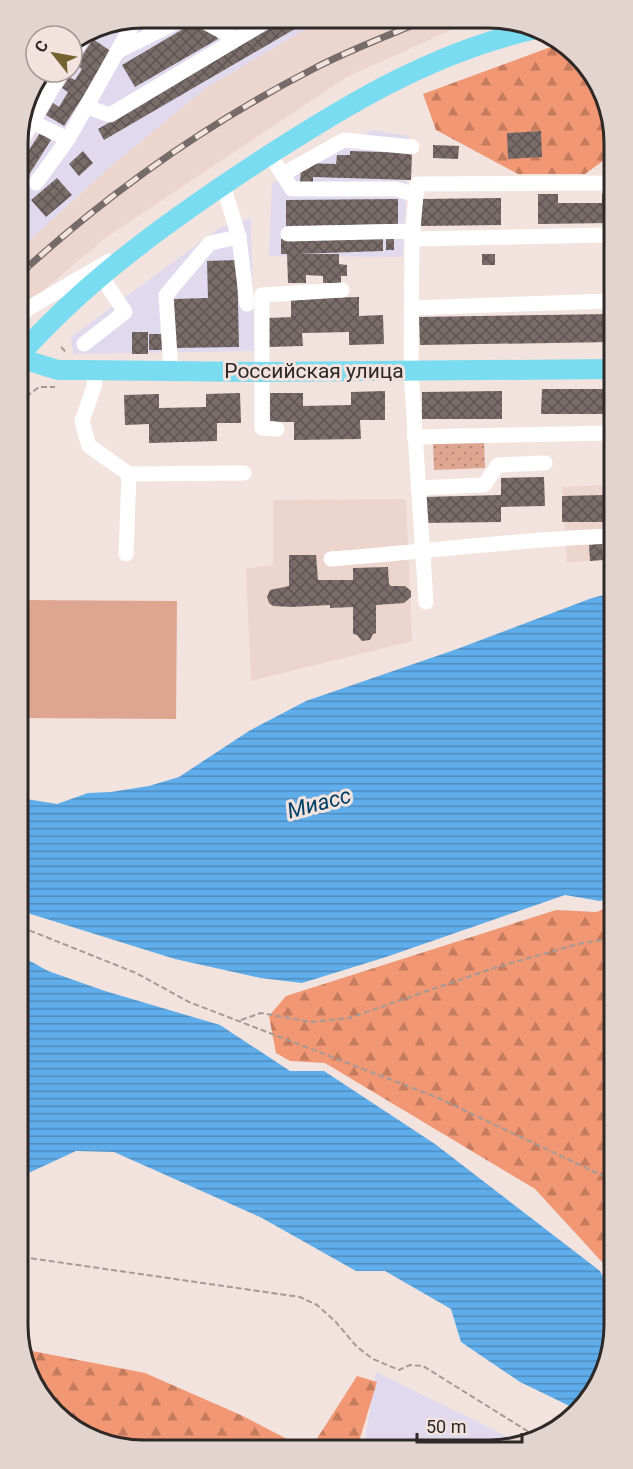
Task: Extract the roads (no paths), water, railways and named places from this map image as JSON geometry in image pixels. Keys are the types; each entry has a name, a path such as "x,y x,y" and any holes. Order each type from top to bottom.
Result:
{"main road":[{"path":"29,346 44,328 101,276 155,234 223,185 320,123 407,74 479,44 521,33"},
{"name":"Российская улица","path":"29,360 58,370 262,372 604,369"}],"lane":[{"path":"118,51 165,28"},
{"path":"216,28 236,39"},
{"path":"87,107 110,115 255,28"},
{"path":"36,183 68,139 129,29"},
{"path":"31,120 55,84"},
{"path":"43,87 50,92"},
{"path":"29,128 68,139"},
{"path":"283,174 344,140 412,147"},
{"path":"270,155 292,189 396,189 416,195"},
{"path":"426,602 411,371 413,235 417,184 604,183"},
{"path":"223,185 239,237 247,304"},
{"path":"29,308 155,234"},
{"path":"288,234 604,235"},
{"path":"171,371 166,295 210,243 239,237"},
{"path":"84,344 125,312 101,276"},
{"path":"277,429 262,429 262,295 342,290"},
{"path":"411,309 604,301"},
{"path":"96,370 94,387 82,421 89,447 129,474 244,473"},
{"path":"414,437 604,433"},
{"path":"418,488 484,485 498,465 545,463"},
{"path":"126,554 129,474"},
{"path":"331,559 561,537 604,536"}],"water":[{"name":"Миасс","path":"604,595 604,900 565,895 386,957 302,983 261,978 175,959 28,913 28,799 57,804 88,793 149,786 179,777 249,731 306,701 457,649"},
{"path":"28,960 48,971 105,991 220,1025 290,1071 324,1071 435,1144 600,1271 604,1279 604,1333 596,1369 589,1383 571,1407 520,1382 461,1342 451,1309 385,1271 356,1271 262,1218 114,1152 76,1151 28,1173"}],"railway":[{"path":"29,266 124,188 198,136 275,89 315,68 405,28"}]}
